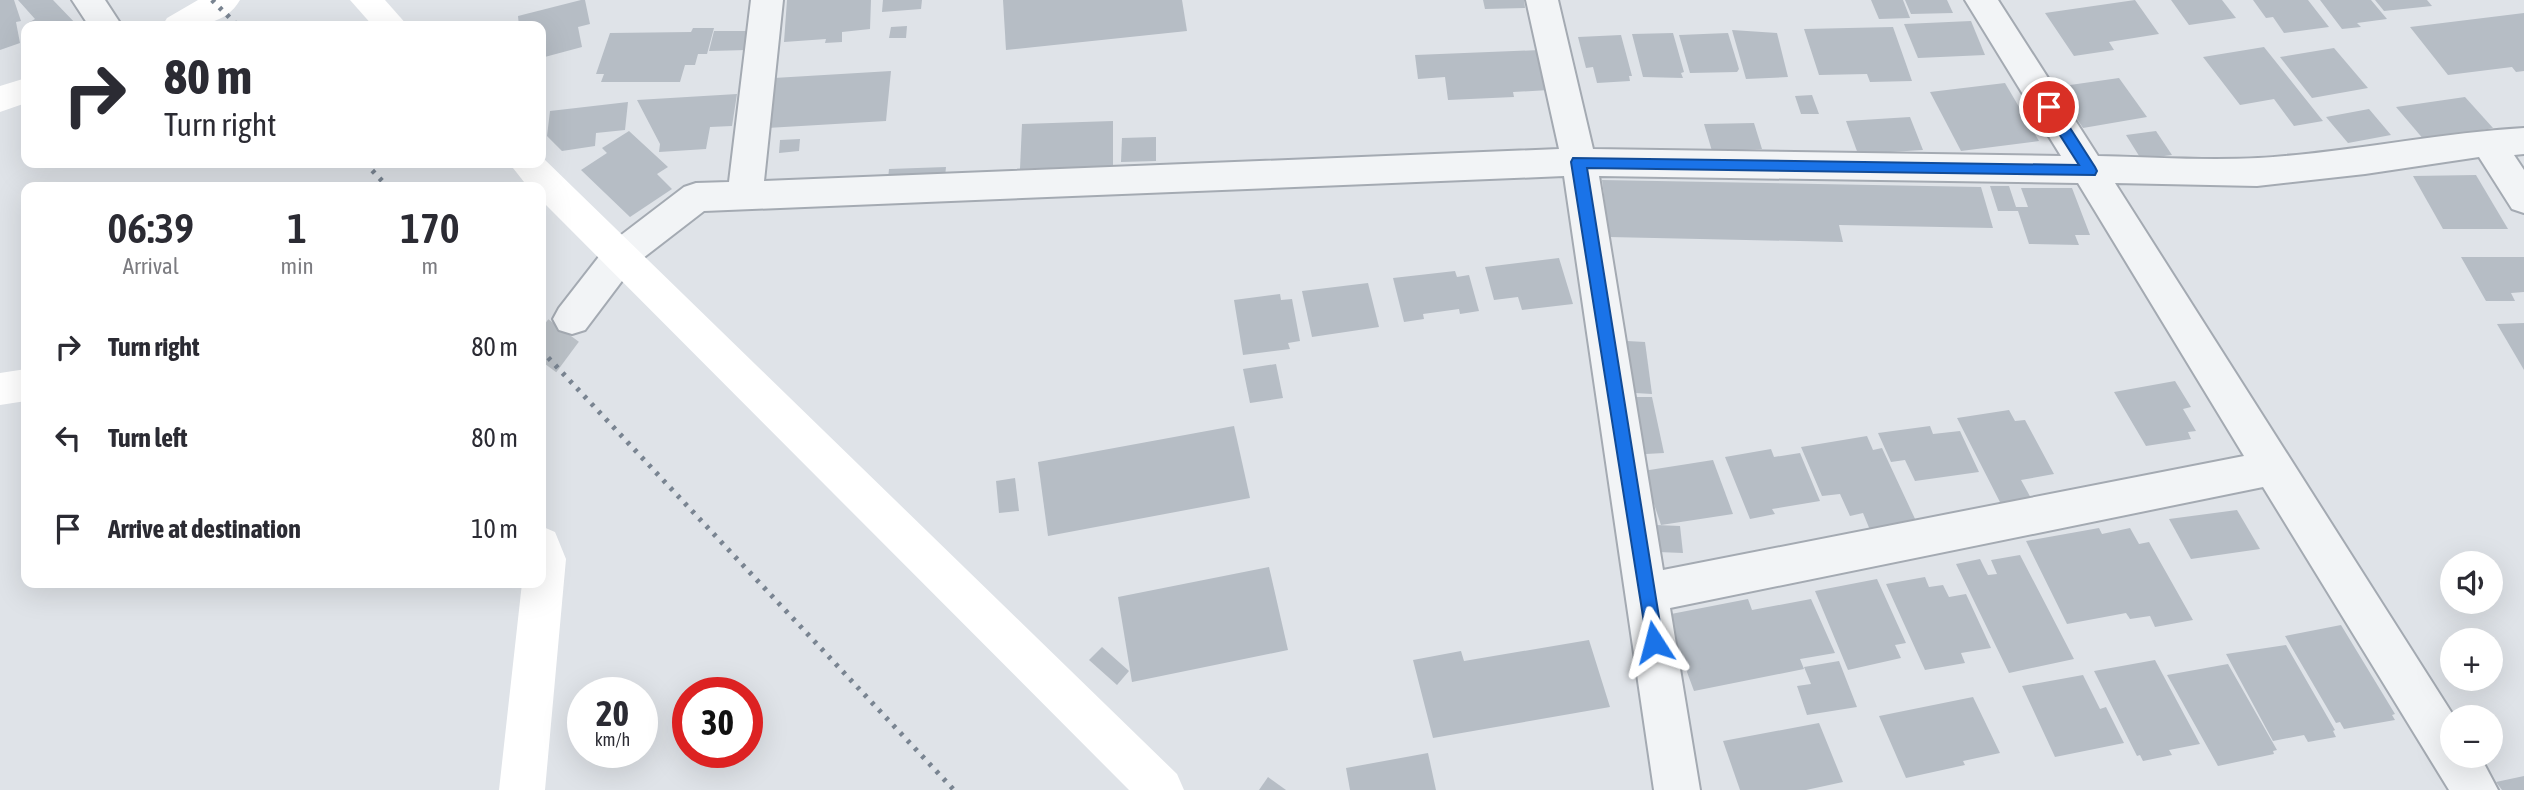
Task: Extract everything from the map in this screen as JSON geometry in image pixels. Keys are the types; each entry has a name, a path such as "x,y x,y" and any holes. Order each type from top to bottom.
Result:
{"street":[{"path":"88,0 103,21"},
{"path":"187,21 224,0"},
{"path":"366,0 387,21"},
{"path":"745,196 767,0"},
{"path":"1542,0 1578,162 1677,790"},
{"path":"1980,0 2090,171 2272,468 2440,733"},
{"path":"0,99 21,92"},
{"path":"572,318 621,255 696,197 1578,162 2257,172 2365,162 2488,143 2524,141"},
{"path":"2488,143 2524,199"},
{"path":"531,168 546,182"},
{"path":"546,182 1161,790"},
{"path":"0,389 21,386"},
{"path":"1646,593 2272,468"},
{"path":"522,790 542,588"},
{"path":"2462,768 2475,790"}],"building":[{"path":"0,0 14,0 21,21 16,22 20,43 0,50"},
{"path":"18,0 53,0 73,21 31,21 35,19"},
{"path":"585,0 590,24 578,27 582,47 546,57 546,21 518,21 518,16"},
{"path":"787,0 871,0 870,29 842,32 842,42 825,43 826,39 784,42"},
{"path":"883,0 922,0 921,9 882,12"},
{"path":"1003,0 1182,0 1187,31 1006,50"},
{"path":"1483,0 1524,0 1525,8 1485,9"},
{"path":"1871,0 1903,0 1910,18 1879,19"},
{"path":"1905,0 1947,0 1953,13 1911,14"},
{"path":"2135,0 2159,34 2109,42 2114,50 2074,56 2045,13"},
{"path":"2171,0 2222,0 2236,18 2189,25"},
{"path":"2253,0 2308,0 2329,27 2284,33 2273,17 2266,18"},
{"path":"2320,0 2371,0 2387,19 2357,23 2361,27 2342,29"},
{"path":"2375,0 2427,0 2432,6 2384,11"},
{"path":"2524,13 2524,71 2516,72 2512,67 2448,75 2410,27"},
{"path":"1971,21 1985,55 1918,58 1904,24"},
{"path":"907,26 906,38 889,38 891,27"},
{"path":"1893,27 1912,81 1870,82 1867,74 1819,75 1804,29"},
{"path":"693,28 714,28 707,54 698,54 695,65 685,65 680,82 601,82 604,74 596,74 610,33 691,32"},
{"path":"1732,30 1777,33 1788,77 1746,79"},
{"path":"714,31 751,31 747,50 709,51"},
{"path":"1673,33 1684,72 1681,73 1683,78 1643,77 1632,34"},
{"path":"1728,33 1739,69 1737,72 1690,73 1679,35"},
{"path":"1621,35 1632,76 1629,76 1630,81 1597,83 1593,67 1586,68 1578,37"},
{"path":"2264,47 2323,121 2294,126 2274,99 2240,105 2203,57"},
{"path":"2334,48 2368,88 2312,98 2280,57"},
{"path":"1540,50 1549,90 1513,92 1514,97 1448,100 1445,77 1418,79 1415,55"},
{"path":"891,71 886,121 767,128 774,78"},
{"path":"2119,78 2147,117 2083,128 2056,87"},
{"path":"2005,83 2039,141 1961,151 1930,92"},
{"path":"737,94 732,126 710,127 706,149 659,152 660,144 637,100"},
{"path":"1812,95 1819,114 1801,114 1795,96"},
{"path":"2465,97 2493,128 2425,141 2396,107"},
{"path":"628,102 625,130 596,133 595,146 562,151 547,136 550,111"},
{"path":"2369,109 2391,135 2348,143 2326,117"},
{"path":"1910,117 1923,150 1858,154 1846,121"},
{"path":"1113,121 1113,166 1020,169 1022,124"},
{"path":"1754,123 1762,149 1712,151 1704,124"},
{"path":"629,131 668,167 657,174 672,189 630,217 581,170 607,153 602,148"},
{"path":"2156,131 2172,155 2141,159 2126,135"},
{"path":"1156,137 1156,161 1121,162 1122,138"},
{"path":"800,139 799,151 779,153 780,140"},
{"path":"946,167 945,177 888,179 889,169"},
{"path":"2476,175 2508,229 2443,229 2413,176"},
{"path":"1602,180 1981,187 1993,228 1839,225 1843,242 1609,237"},
{"path":"1990,186 2009,186 2016,207 2028,207 2021,188 2072,188 2090,235 2075,235 2079,245 2029,244 2018,211 1998,211"},
{"path":"2461,257 2524,257 2524,292 2511,293 2515,301 2486,301"},
{"path":"1559,258 1573,304 1522,310 1518,297 1494,300 1485,267"},
{"path":"1455,271 1457,277 1469,275 1479,311 1460,314 1459,309 1423,314 1424,319 1404,322 1393,278"},
{"path":"1368,283 1379,327 1312,337 1302,291"},
{"path":"1280,294 1281,300 1292,299 1300,341 1288,343 1290,349 1243,355 1234,300"},
{"path":"2524,323 2524,370 2497,324"},
{"path":"1627,341 1645,342 1652,394 1635,393"},
{"path":"1276,364 1283,398 1250,403 1243,369"},
{"path":"2175,381 2191,407 2183,409 2196,431 2188,432 2191,439 2146,446 2114,392"},
{"path":"1634,397 1652,397 1664,453 1646,454"},
{"path":"2009,410 2015,421 2025,420 2054,474 2021,480 2032,500 2002,506 1957,418"},
{"path":"1234,426 1250,498 1048,536 1038,462"},
{"path":"1930,426 1933,434 1960,431 1979,472 1915,481 1905,460 1891,462 1878,433"},
{"path":"1867,436 1873,450 1882,448 1916,521 1870,530 1863,513 1850,516 1840,494 1822,496 1801,447"},
{"path":"1771,449 1774,457 1800,453 1820,501 1772,509 1775,514 1750,519 1725,457"},
{"path":"1713,460 1733,514 1661,525 1643,471"},
{"path":"1015,478 1019,511 999,513 996,481"},
{"path":"2237,510 2260,549 2191,559 2169,519"},
{"path":"1656,525 1680,526 1683,553 1658,552"},
{"path":"2099,528 2102,534 2130,528 2139,544 2149,542 2193,620 2155,627 2150,616 2130,619 2126,613 2067,624 2026,541"},
{"path":"2020,555 2074,659 2009,673 1956,564 1980,559 1988,575 1997,574 1991,560"},
{"path":"1269,567 1288,650 1132,682 1118,597"},
{"path":"1925,577 1929,587 1943,585 1949,597 1966,594 1991,648 1961,653 1965,663 1925,670 1886,584"},
{"path":"1877,579 1906,643 1895,645 1901,658 1848,670 1815,591"},
{"path":"1748,599 1752,610 1811,599 1835,653 1800,659 1804,669 1694,691 1666,615"},
{"path":"2341,625 2395,714 2392,715 2395,720 2344,729 2340,722 2336,723 2285,636"},
{"path":"1589,640 1610,707 1433,738 1413,660 1461,651 1464,661"},
{"path":"2286,645 2335,730 2333,731 2336,737 2308,742 2304,735 2273,741 2226,654"},
{"path":"1102,647 1129,671 1117,685 1089,660"},
{"path":"2155,660 2200,744 2169,750 2172,755 2143,761 2140,755 2137,756 2094,671"},
{"path":"1839,661 1857,707 1807,715 1797,686 1811,684 1804,667"},
{"path":"2228,664 2277,750 2273,751 2274,754 2218,766 2167,675"},
{"path":"2083,675 2100,709 2106,707 2124,743 2055,757 2022,686"},
{"path":"1973,697 2000,753 1963,761 1965,765 1906,778 1879,716"},
{"path":"1819,723 1843,782 1806,790 1740,790 1723,741"},
{"path":"1428,753 1436,790 1350,790 1346,768"},
{"path":"2524,776 2524,790 2502,790 2496,782"},
{"path":"1268,777 1286,790 1259,790"}],"tunnel":[{"path":"546,354 572,319"}],"railway":[{"path":"212,0 233,21"},
{"path":"370,168 383,182"},
{"path":"546,355 954,790"}],"route":[{"path":"1654,642 1578,162 2090,171 2049,107"}]}
